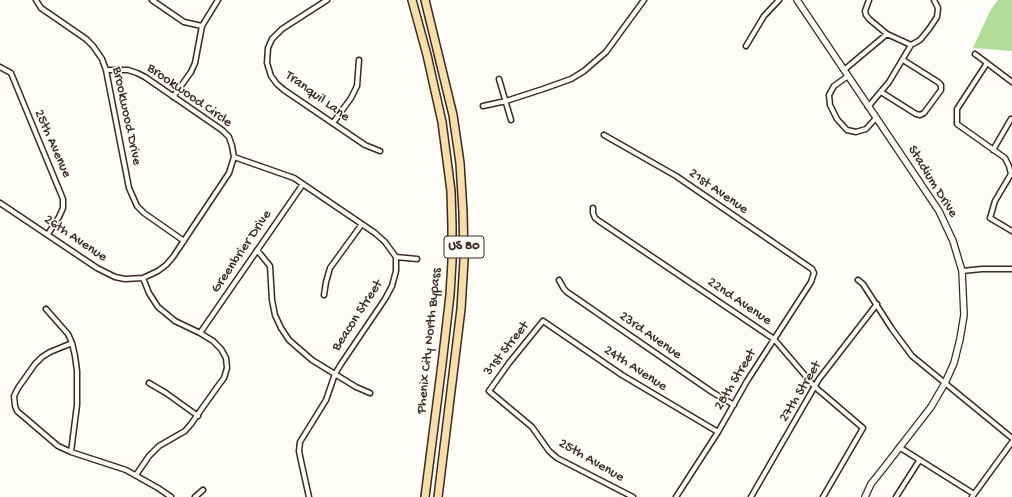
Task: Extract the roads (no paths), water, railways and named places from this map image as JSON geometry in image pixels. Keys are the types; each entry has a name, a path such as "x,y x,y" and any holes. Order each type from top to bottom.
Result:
{"highway":[{"name":"Phenix City North Bypass","path":"412,0 427,55 442,122 451,191 452,226 450,295 425,497"},
{"name":"Phenix City North Bypass","path":"426,0 453,116 460,163 464,218 464,260 461,309 438,497"}],"street":[{"name":"Brookwood Drive","path":"36,0 41,8 86,39 102,59 106,70 129,188 137,206 144,213 184,241"},
{"path":"152,0 184,22 202,26"},
{"path":"173,97 192,72 202,26 218,0"},
{"name":"Tranquil Lane","path":"327,0 282,29 272,39 268,48 267,62 272,76 277,84 365,146 380,151"},
{"path":"484,106 506,101 571,79 584,71 606,52 644,0"},
{"path":"746,46 764,16 778,0"},
{"name":"Stadium Drive","path":"797,0 944,219 953,241 962,271 964,315 954,363 945,383 931,407 871,484 866,497"},
{"path":"869,0 865,11 869,19 888,34 911,45"},
{"path":"868,107 881,92 903,60 911,45 920,40 929,30 936,17 938,8 934,0"},
{"path":"844,70 888,34"},
{"path":"976,54 1012,82"},
{"path":"333,123 351,98 357,86 359,60"},
{"path":"881,92 920,115 924,113 941,90 942,85 903,60"},
{"path":"987,63 958,109 957,124 1005,158 1011,174 995,201 990,218 1012,231"},
{"name":"25th Avenue","path":"0,67 11,73 63,199 63,208 48,234"},
{"name":"Brookwood Circle","path":"106,70 128,70 137,73 222,130 229,137 234,157"},
{"path":"848,76 834,86 829,95 830,105 837,118 847,130 856,132 866,130 876,118"},
{"path":"499,79 511,120"},
{"path":"993,150 1011,119"},
{"name":"21st Avenue","path":"604,135 681,179 812,269 814,273"},
{"path":"136,475 149,456 159,446 185,431 198,416 224,378 227,368 226,358 223,352 213,341 175,321 158,307 149,293 143,278 158,271 166,265 184,241 193,225 229,173 234,157 285,174 303,184 362,224 385,242 396,257 417,258"},
{"name":"Greenbrier Drive","path":"200,333 303,184"},
{"name":"26th Avenue","path":"0,203 97,268 115,277 125,279 143,278"},
{"name":"22nd Avenue","path":"593,208 595,218 599,221 774,339 815,387 863,428 823,497"},
{"path":"324,295 330,268 362,224"},
{"path":"257,250 270,266 272,300 275,315 281,328 290,340 300,351 335,374 370,393"},
{"name":"Beacon Street","path":"309,497 301,461 300,442 304,433 326,400 335,374 392,286 396,271 396,257"},
{"path":"962,271 1012,269"},
{"name":"28th Street","path":"676,497 811,282 814,273"},
{"name":"23rd Avenue","path":"559,280 567,292 734,405"},
{"path":"858,280 863,284 912,356 1012,438"},
{"name":"27th Street","path":"752,497 815,387 877,304"},
{"path":"46,309 64,328 72,344 77,371 78,405 71,452"},
{"name":"31st Street","path":"489,391 509,363 544,321"},
{"name":"24th Avenue","path":"544,321 622,375 718,432"},
{"path":"72,344 50,352 35,364 14,396 17,411 58,446 136,475 172,497"},
{"path":"149,383 166,393 198,416"},
{"name":"25th Avenue","path":"489,391 532,427 549,451 557,458 633,497"},
{"path":"899,447 973,495 1012,442"},
{"path":"896,497 919,461"},
{"path":"195,497 204,490"}]}
